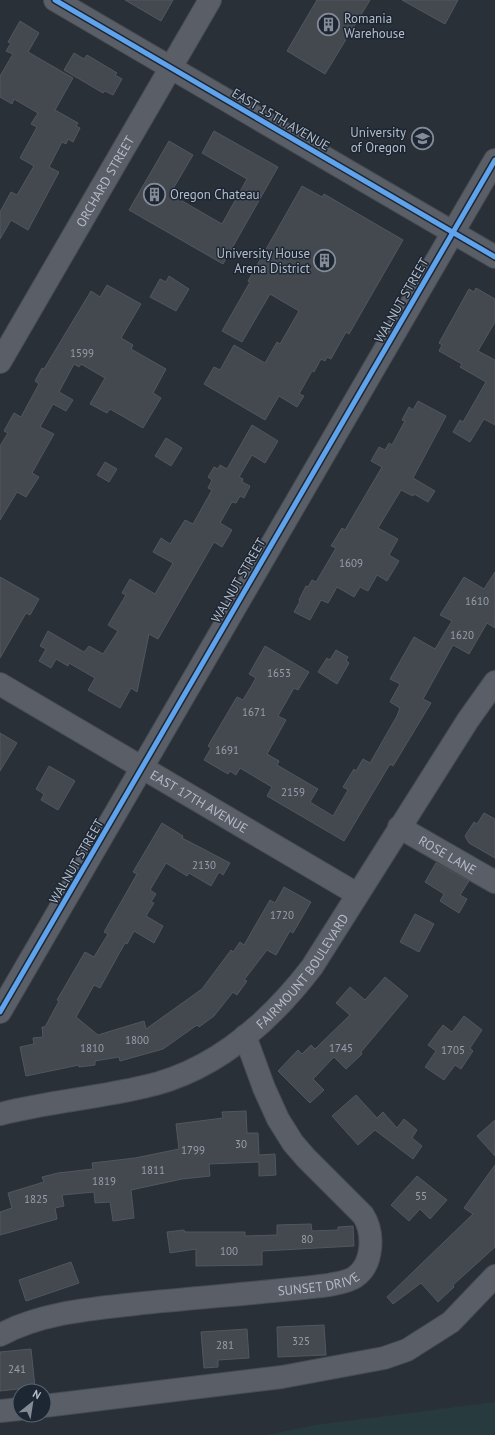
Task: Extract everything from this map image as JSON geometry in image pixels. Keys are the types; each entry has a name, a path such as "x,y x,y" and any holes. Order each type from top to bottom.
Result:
{"street":[{"name":"EAST 15TH AVENUE","path":"55,0 495,257"},
{"name":"ORCHARD STREET","path":"0,362 210,0"},
{"name":"WALNUT STREET","path":"0,1012 495,160"},
{"name":"FAIRMOUNT BOULEVARD","path":"0,1114 24,1108 144,1087 179,1077 210,1062 245,1036 272,1013 302,980 329,941 357,894 468,720 495,682"},
{"name":"EAST 17TH AVENUE","path":"0,684 143,766 357,894"},
{"name":"ROSE LANE","path":"399,828 495,882"},
{"name":"SUNSET DRIVE","path":"0,1335 26,1323 89,1310 217,1295 328,1285 345,1282 354,1278 361,1272 370,1251 371,1237 368,1223 363,1215 293,1143 278,1118 264,1088 245,1036"},
{"path":"52,1405 282,1377 384,1358 407,1350 451,1322 495,1276"},
{"path":"0,1411 12,1410"}],"green space":[{"path":"495,1402 495,1435 267,1435 315,1425"}],"building":[{"path":"125,0 173,0 161,21"},
{"name":"Romania Warehouse","path":"317,0 370,0 325,74 287,51"},
{"name":"Romania Warehouse","path":"402,0 458,0 445,24"},
{"path":"20,21 39,33 28,52 73,78 55,110 78,123 76,126 80,128 73,142 68,139 66,144 62,142 49,167 59,172 28,230 11,220 0,239 0,212 11,192 17,195 34,166 20,158 37,127 31,124 38,113 14,99 12,104 0,97 0,76 13,54 6,51 11,43 8,42"},
{"path":"74,53 84,59 87,55 117,73 115,75 122,79 113,95 105,91 103,93 64,70"},
{"name":"Oregon Chateau","path":"214,131 278,167 223,264 129,210 169,141 193,155 170,194 222,224 247,179 202,153"},
{"name":"University House Arena District","path":"302,186 322,197 324,194 403,240 349,334 346,332 331,359 327,357 325,361 321,359 314,372 312,371 299,394 304,396 297,407 279,396 265,420 204,384 214,367 220,370 234,345 265,363 277,342 280,344 299,311 270,294 242,342 222,331 250,282 248,281"},
{"path":"169,276 189,289 176,311 150,297 160,279 166,282"},
{"path":"107,285 141,304 121,338 133,345 131,349 166,369 153,393 161,398 143,428 110,409 107,413 90,404 105,378 81,364 79,367 74,364 59,392 73,400 66,411 53,404 40,427 54,434 32,473 39,477 26,497 17,492 0,520 0,446 8,433 4,431 14,413 21,417 39,384 35,381 42,368 44,369 91,291 100,297"},
{"path":"476,288 495,299 495,322 478,351 495,360 495,425 484,419 470,442 453,432 460,420 463,422 486,382 460,367 462,364 439,351 442,345 439,343 469,289 474,292"},
{"path":"418,401 446,416 413,478 435,491 428,502 414,494 413,496 401,490 378,528 398,539 389,555 399,561 387,581 377,575 368,591 360,587 354,597 337,587 328,603 321,600 310,620 294,612 306,586 308,587 312,580 316,582 336,548 331,546 342,528 345,530 382,467 371,461 379,447 385,450 389,443 392,445 405,421 402,420 409,407 413,410"},
{"path":"252,425 278,441 265,463 252,455 239,477 243,479 242,482 250,486 244,498 240,496 236,503 232,502 220,523 232,530 222,547 214,542 158,639 149,634 137,692 131,688 120,708 88,690 95,678 69,663 68,666 56,659 51,668 39,661 46,649 40,646 48,631 84,652 89,646 103,654 118,631 108,625 126,595 122,593 130,579 155,594 173,563 153,552 161,538 170,544 185,520 193,524 212,490 208,488 212,480 208,477 214,467 218,469 220,465 227,469"},
{"path":"166,438 182,448 171,466 155,456"},
{"path":"105,462 117,469 109,482 97,475"},
{"path":"495,572 495,628 487,623 469,654 453,645 423,699 431,703 393,766 390,764 344,841 267,796 272,787 240,768 236,775 230,771 228,774 204,760 211,748 208,746 237,697 243,700 256,678 249,674 265,646 309,672 298,690 294,688 278,716 286,720 267,754 279,761 277,765 318,789 310,802 333,816 348,790 343,787 354,769 356,771 363,759 370,763 397,716 400,708 390,702 400,684 390,679 414,637 435,649 452,621 440,615 464,577 484,589"},
{"path":"0,577 39,599 30,615 26,613 0,658"},
{"path":"336,650 348,657 346,660 349,663 337,684 318,672 327,658 330,660"},
{"path":"0,733 17,743 0,771"},
{"path":"49,766 75,781 58,810 41,800 44,794 36,789"},
{"path":"484,813 495,819 495,858 469,843 465,836 474,822 477,824"},
{"path":"162,823 183,836 182,838 230,863 223,875 219,872 211,886 189,873 187,876 166,863 150,890 156,894 151,902 154,903 146,916 163,926 154,943 134,931 127,944 125,943 100,988 94,985 76,1017 98,1035 144,1021 146,1029 202,989 231,950 233,952 240,942 244,945 270,900 275,903 284,887 311,902 293,933 290,931 276,955 267,950 244,980 247,981 237,995 233,992 214,1016 199,1027 197,1025 163,1049 120,1061 119,1057 95,1061 95,1065 79,1067 79,1065 26,1076 20,1047 34,1044 33,1038 43,1037 42,1027 45,1027 59,1001 57,1000 85,952 94,957 108,934 104,932 137,874 133,872"},
{"path":"436,863 469,881 460,895 467,899 459,913 440,901 444,894 425,882"},
{"path":"415,914 434,924 419,952 400,942"},
{"path":"385,977 408,996 361,1052 362,1054 346,1069 334,1057 313,1079 324,1090 310,1103 278,1071 298,1050 302,1054 311,1045 315,1049 350,1015 336,1003 350,987 365,1000"},
{"path":"464,1016 482,1030 470,1048 473,1051 461,1069 455,1065 444,1080 425,1067 436,1051 428,1045 443,1025 452,1032"},
{"path":"356,1095 377,1118 383,1112 397,1128 404,1119 417,1130 412,1138 422,1146 413,1159 375,1130 358,1145 332,1116"},
{"path":"246,1111 247,1133 258,1133 259,1155 275,1154 276,1175 259,1176 259,1162 209,1164 210,1176 182,1179 131,1190 134,1218 113,1221 110,1202 95,1203 94,1192 62,1195 64,1206 55,1208 57,1219 0,1235 0,1212 12,1208 8,1193 44,1182 42,1177 58,1173 93,1169 92,1163 135,1158 179,1149 176,1124 223,1118 222,1112"},
{"path":"495,1120 495,1156 477,1136"},
{"path":"495,1165 495,1247 453,1285 454,1287 438,1302 421,1283 393,1304 387,1297 473,1214 464,1208"},
{"path":"417,1176 447,1200 430,1219 420,1209 409,1221 391,1205"},
{"path":"311,1224 312,1231 338,1230 338,1227 353,1226 354,1246 262,1251 262,1265 196,1266 196,1249 170,1253 167,1232 184,1230 185,1232 245,1232 245,1236 277,1235 277,1225"},
{"path":"71,1262 79,1283 26,1301 19,1280"},
{"path":"324,1325 326,1355 278,1357 277,1327"},
{"path":"247,1329 249,1358 218,1360 218,1367 204,1368 201,1332"},
{"path":"31,1349 35,1383 12,1383 12,1390 0,1391 0,1352"}],"cycle path":[{"path":"55,0 495,257"},
{"path":"0,1012 495,160"}],"place":[{"name":"Romania Warehouse","path":"328,25"},
{"name":"University of Oregon","path":"422,139"},
{"name":"Oregon Chateau","path":"154,194"},
{"name":"University House Arena District","path":"325,260"}]}
